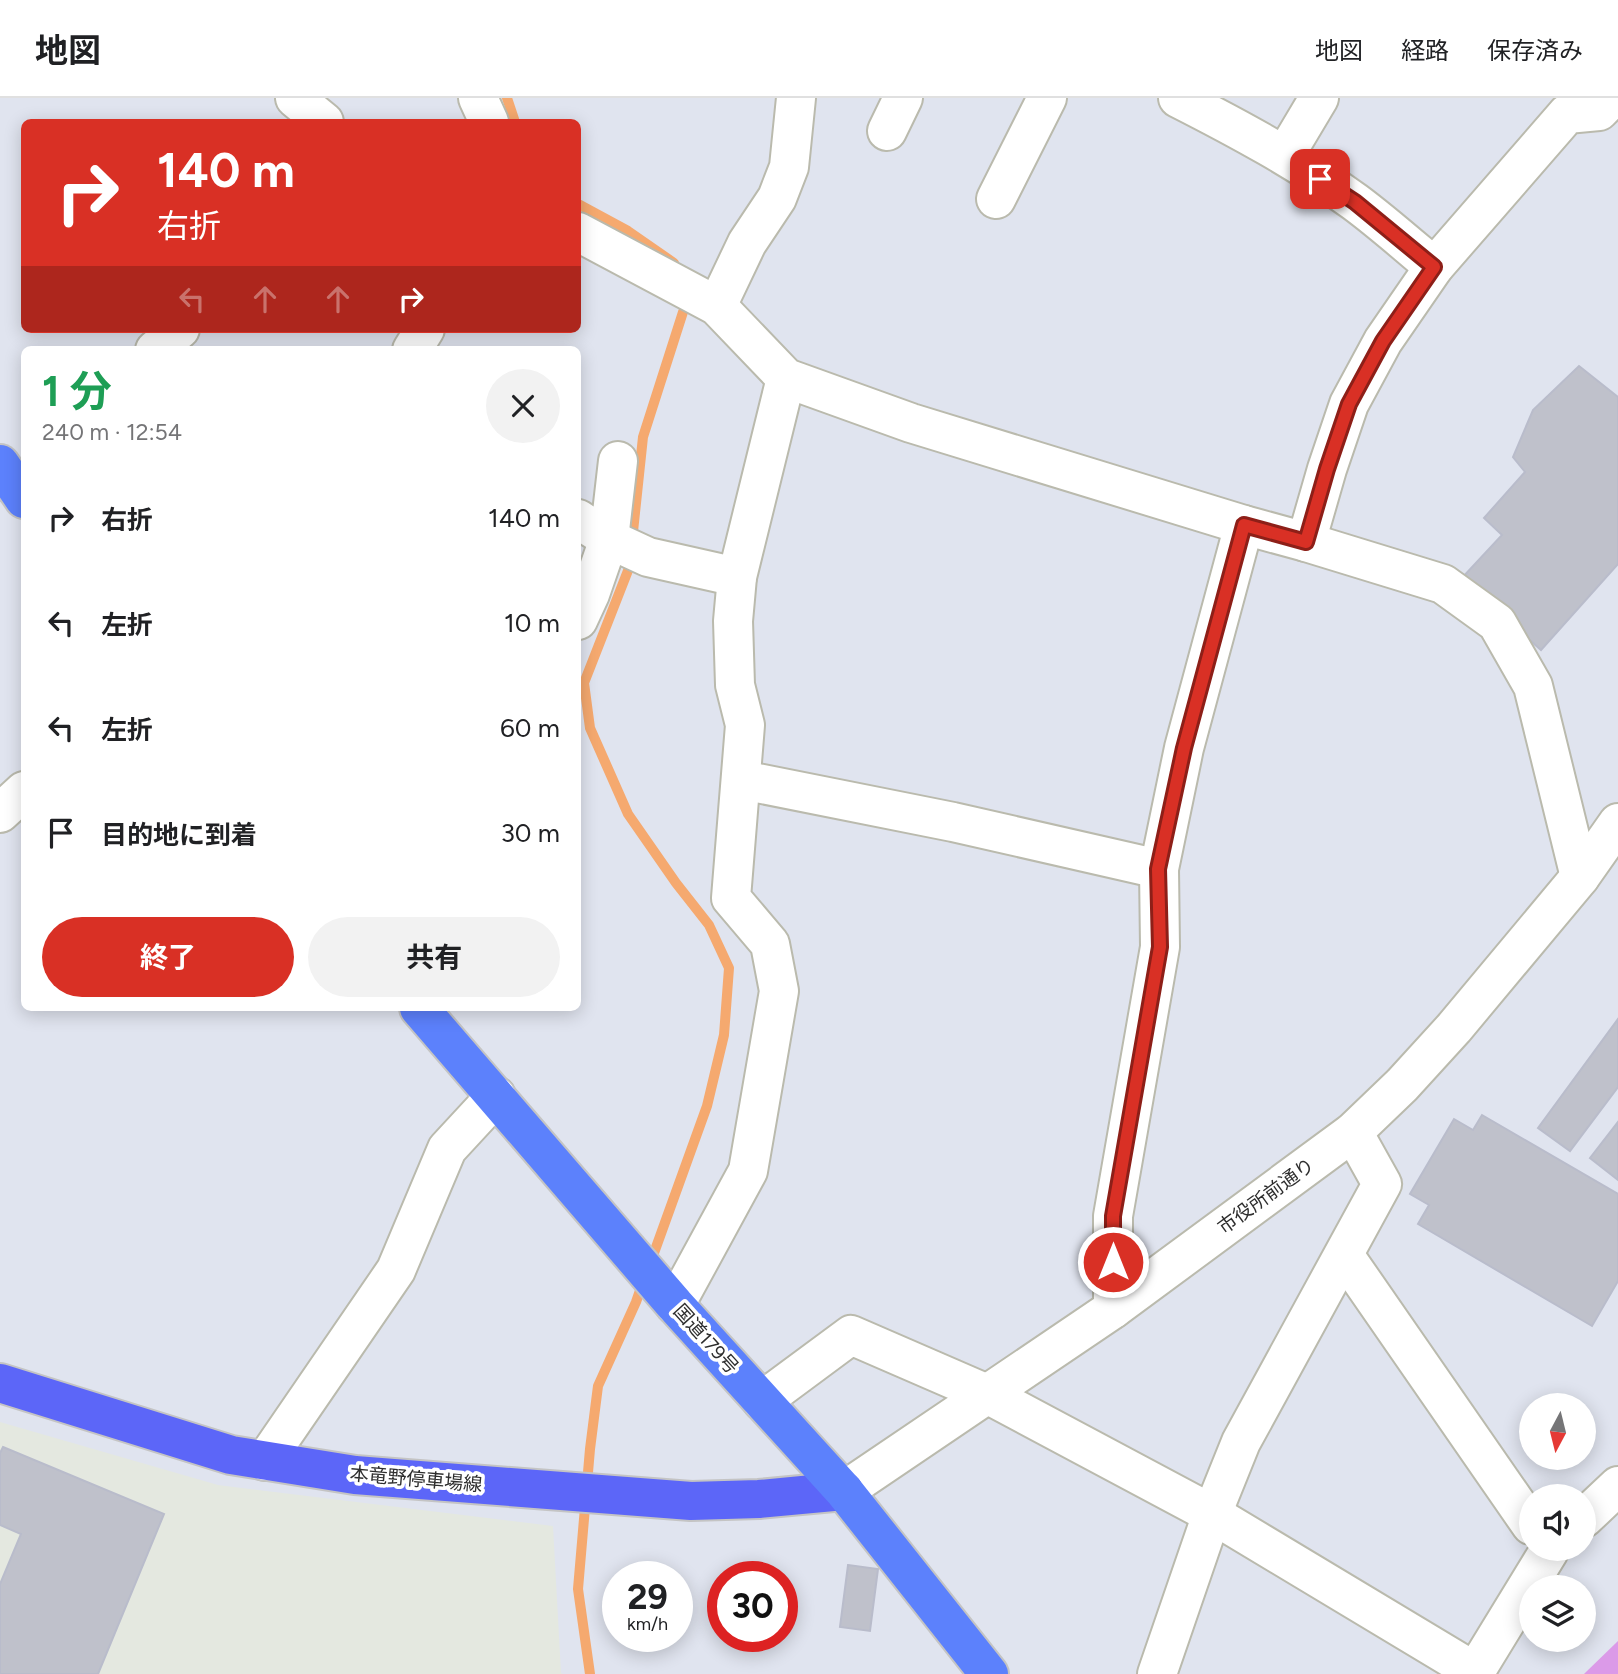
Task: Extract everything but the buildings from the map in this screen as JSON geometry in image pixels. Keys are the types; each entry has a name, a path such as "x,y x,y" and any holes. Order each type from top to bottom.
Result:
{"highway":[{"path":"0,464 21,495"},
{"name":"国道179号","path":"422,1011 675,1305 844,1491 989,1674"}],"main road":[{"name":"本竜野停車場線","path":"0,1383 231,1455 355,1475 691,1501 759,1499 844,1491"}],"street":[{"path":"295,98 320,119"},
{"path":"478,98 488,119"},
{"path":"718,306 747,243 777,198 789,167 796,98"},
{"path":"996,199 1047,98"},
{"path":"1178,98 1285,155 1355,202 1434,267"},
{"path":"1285,155 1319,98"},
{"path":"1306,542 1349,404 1383,341 1434,267 1567,114 1599,111 1612,98"},
{"path":"581,234 718,306 786,378 911,423 1443,584 1497,623 1533,686 1580,877"},
{"path":"160,346 175,333"},
{"path":"675,1305 748,1171 779,991 770,944 731,898 745,726 734,685 733,621 737,577 786,378"},
{"path":"581,614 590,594 593,529 618,461"},
{"path":"1113,1309 1113,1216 1160,947 1158,869 1184,748 1244,525"},
{"path":"593,529 648,557 737,577"},
{"path":"742,780 953,822 1158,869"},
{"path":"0,813 21,794"},
{"name":"市役所前通り","path":"844,1491 1113,1309 1353,1132 1402,1085 1454,1028 1580,877 1618,823"},
{"path":"265,1461 396,1270 447,1149 495,1096"},
{"path":"1157,1674 1212,1514 1241,1442 1382,1184 1353,1132"},
{"path":"1344,1255 1519,1506"},
{"path":"762,1401 850,1335 987,1394 1212,1514 1474,1673 1535,1561"},
{"path":"1596,1507 1618,1486"}],"shaded area":[{"path":"0,1422 218,1485 553,1526 563,1674 0,1674"},
{"path":"1618,1641 1618,1674 1584,1674 1586,1672"}],"waterway":[{"path":"507,98 514,119"},
{"path":"581,206 628,231 674,263"},
{"path":"632,541 643,437 683,312"},
{"path":"630,557 629,568 584,683 590,728 628,814 709,925 729,968 724,1035 707,1106 650,1264"},
{"path":"590,1674 578,1589 598,1386 643,1282"}],"route":[{"path":"1113,1262 1113,1216 1160,947 1158,869 1184,748 1244,525 1306,542 1349,404 1383,341 1434,267 1355,202 1320,179"}]}
